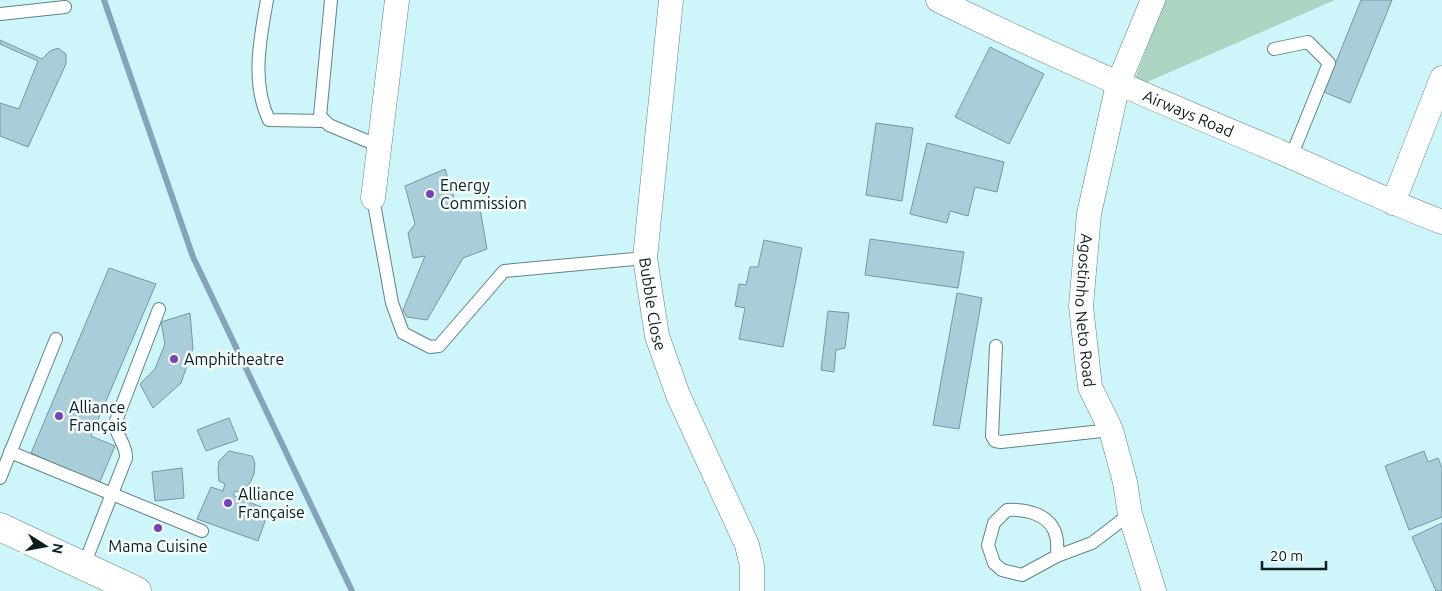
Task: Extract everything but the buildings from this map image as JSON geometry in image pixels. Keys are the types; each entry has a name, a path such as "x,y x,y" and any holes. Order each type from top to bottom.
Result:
{"street":[{"path":"373,198 398,0"},
{"name":"Bubble Close","path":"671,0 645,258 657,336 678,395 747,544 752,566 752,591"},
{"name":"Airways Road","path":"938,0 1118,84 1291,157 1393,204 1442,222"},
{"name":"Agostinho Neto Road","path":"1153,0 1118,84 1089,214 1081,306 1090,387 1111,430 1125,482 1130,514 1154,591"},
{"path":"1393,204 1442,78"},
{"path":"0,527 137,591"}],"lane":[{"path":"267,0 258,61 260,99 268,120 324,121 379,146"},
{"path":"324,121 320,116 331,0"},
{"path":"0,14 65,7"},
{"path":"1274,49 1308,42 1329,63 1291,157"},
{"path":"373,198 392,303 403,333 430,346 439,346 504,270 645,258"},
{"path":"84,565 126,458 126,450 115,429 116,421 159,308"},
{"path":"0,478 56,339"},
{"path":"996,346 992,436 995,441 1001,442 1111,430"},
{"path":"10,452 202,530"},
{"path":"1057,556 1056,534 1044,518 1024,510 1007,510 994,523 988,545 994,563 1002,570 1022,575 1057,556 1092,543 1130,514"}],"green space":[{"path":"1165,0 1335,0 1131,89"}],"waterway":[{"path":"104,0 193,257 352,591"}],"place":[{"name":"Energy Commission","path":"430,194"},
{"name":"Amphitheatre","path":"174,359"},
{"name":"Alliance Français","path":"59,416"},
{"name":"Alliance Française","path":"228,503"},
{"name":"Mama Cuisine","path":"158,528"}]}
